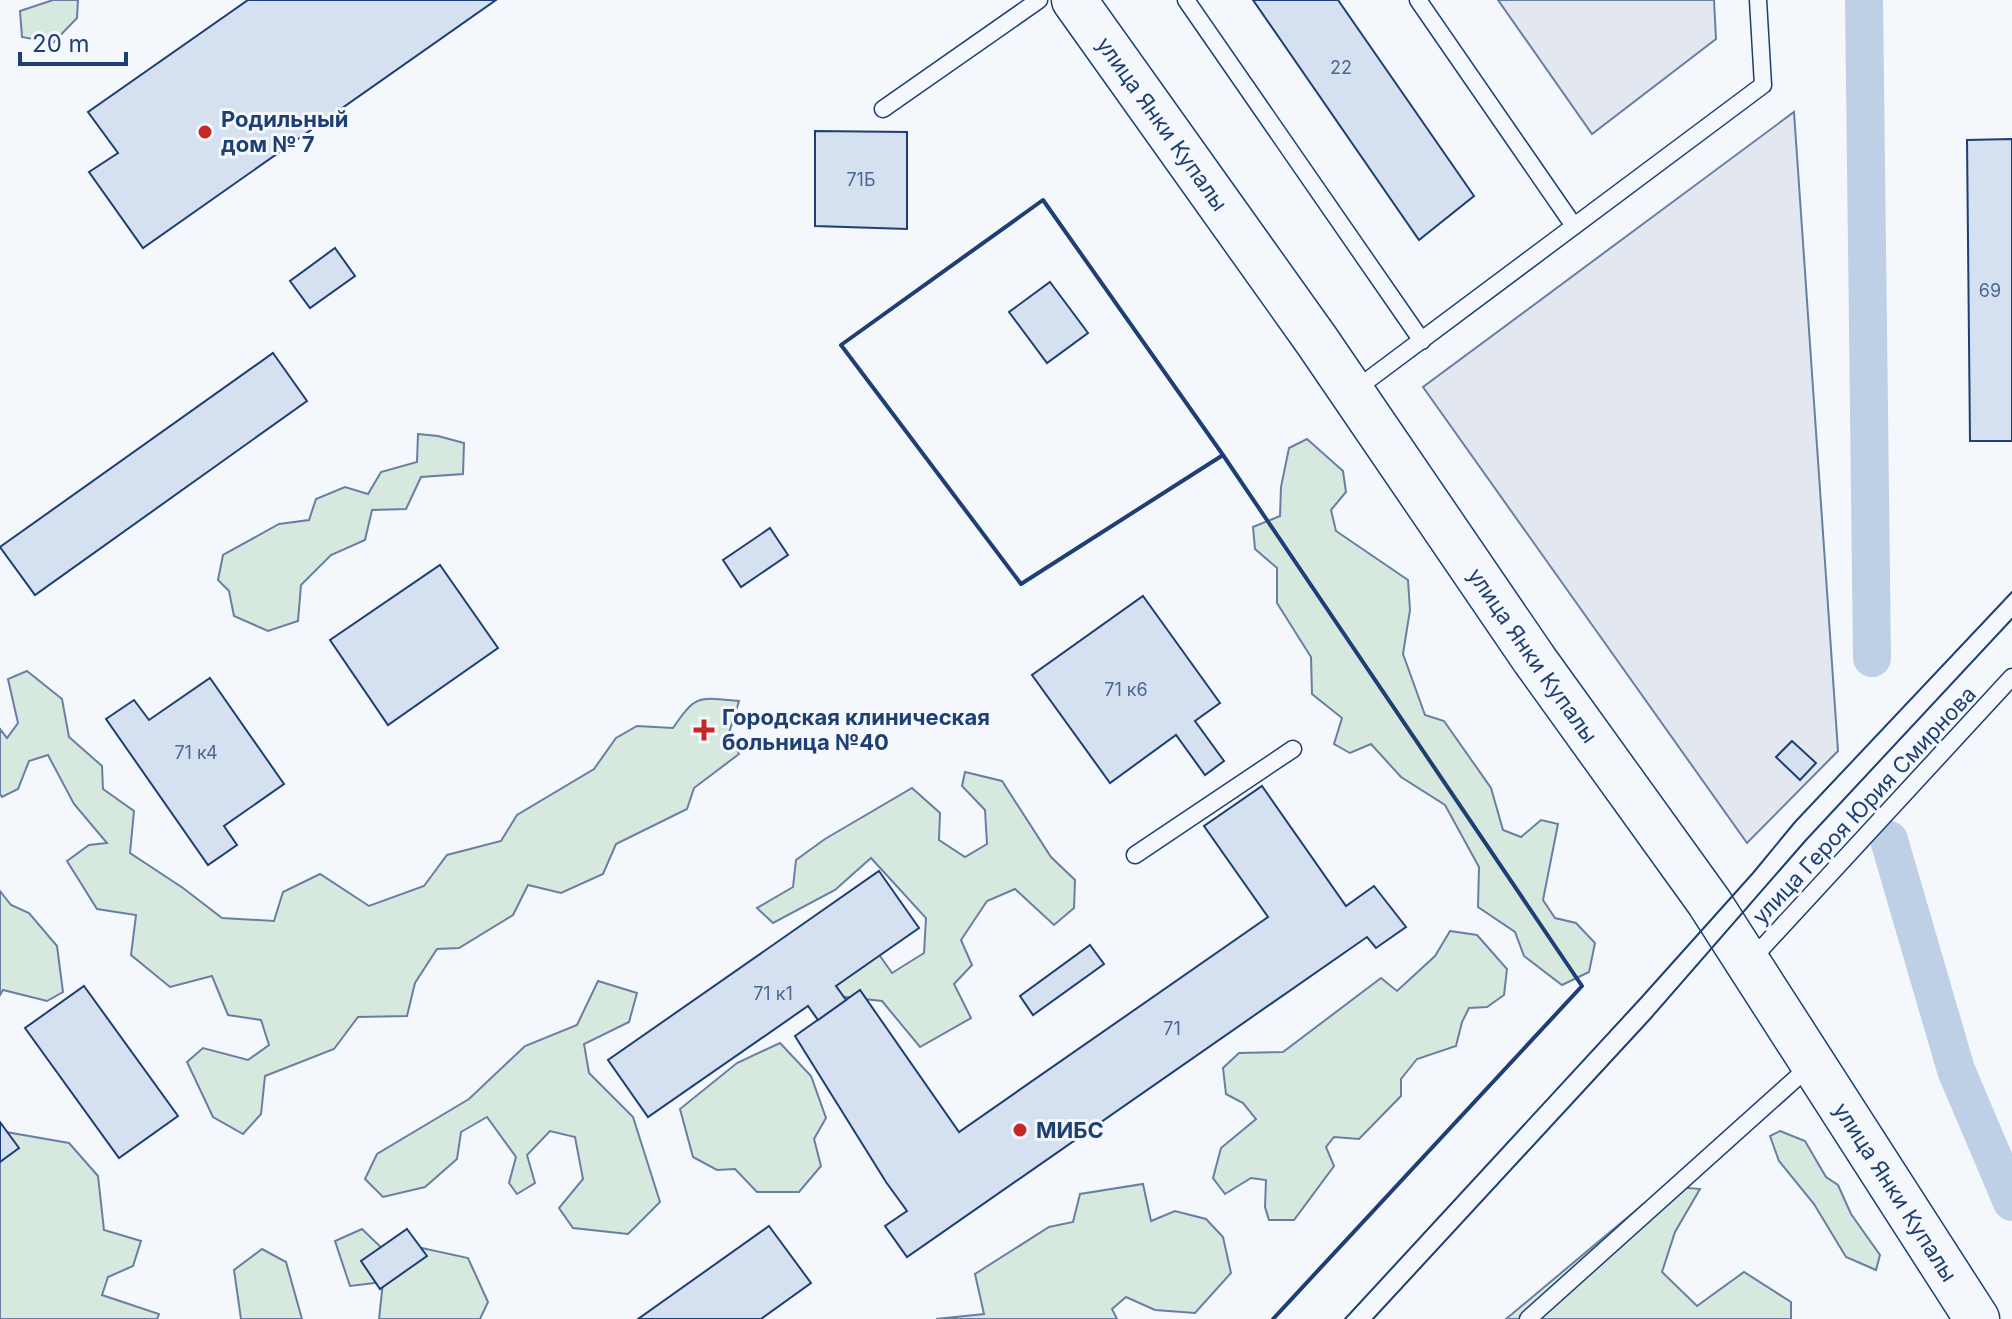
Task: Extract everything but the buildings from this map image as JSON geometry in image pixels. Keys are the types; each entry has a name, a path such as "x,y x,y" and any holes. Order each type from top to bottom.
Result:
{"street":[{"name":"улица Янки Купалы","path":"1074,0 1317,341 1534,659 1709,902 1977,1319"}],"lane":[{"path":"883,109 1039,0"},
{"path":"1186,0 1422,341"},
{"path":"1418,0 1574,226"},
{"path":"1351,393 1763,85 1758,0"},
{"name":"улица Героя Юрия Смирнова","path":"1748,962 2012,677"},
{"path":"1135,855 1293,749"},
{"path":"1528,1319 1812,1064"}],"shaded area":[{"path":"53,0 78,0 77,18 53,43 22,37 20,11"},
{"path":"1498,0 1714,0 1716,39 1592,134"},
{"path":"1794,112 1838,751 1747,843 1423,387"},
{"path":"418,434 464,443 463,474 421,477 406,509 372,510 365,540 331,555 301,585 298,621 268,631 234,616 229,591 218,580 223,555 279,524 309,520 316,499 345,487 368,494 381,472 417,462"},
{"path":"1307,439 1343,471 1346,492 1331,510 1336,531 1408,580 1410,610 1403,654 1425,715 1444,721 1491,788 1503,830 1521,837 1541,820 1558,824 1543,900 1555,918 1576,923 1595,943 1589,972 1562,985 1524,956 1515,932 1478,907 1479,867 1445,805 1401,777 1371,744 1350,753 1334,744 1342,718 1312,694 1311,657 1277,603 1277,568 1255,549 1253,527 1280,516 1281,487 1289,448"},
{"path":"27,671 62,699 69,737 102,766 103,789 134,811 130,853 222,918 274,921 283,892 320,874 369,906 424,886 447,855 501,841 517,815 594,769 616,738 637,726 673,728 687,709 700,700 739,701 729,733 739,754 694,788 687,809 616,844 603,874 561,893 528,885 513,915 459,948 437,949 415,983 407,1016 358,1017 334,1049 265,1076 261,1114 243,1134 213,1117 187,1062 203,1048 248,1060 269,1045 261,1020 228,1015 212,976 170,987 131,955 136,915 97,909 67,861 89,845 107,843 74,804 48,755 29,761 18,789 2,797 0,794 0,729 7,738 18,723 8,679"},
{"path":"965,772 1002,781 1051,857 1075,880 1074,908 1054,925 1015,889 987,901 961,940 972,965 954,984 971,1018 920,1047 882,1001 836,996 831,948 866,936 892,973 924,953 926,918 871,858 835,890 773,923 757,908 793,887 796,860 825,839 912,788 940,813 939,840 965,857 987,844 985,810 962,786"},
{"path":"0,891 11,905 29,913 57,946 63,992 47,1001 3,990 0,995"},
{"path":"1450,931 1477,935 1507,969 1504,995 1487,1007 1469,1008 1456,1046 1417,1059 1401,1079 1401,1096 1359,1139 1334,1137 1326,1147 1334,1166 1294,1220 1269,1220 1265,1207 1266,1180 1251,1178 1225,1194 1213,1178 1221,1148 1256,1119 1243,1103 1226,1094 1223,1068 1239,1053 1283,1052 1381,978 1397,991 1435,956"},
{"path":"598,981 637,993 629,1022 584,1044 589,1073 633,1117 660,1202 628,1234 573,1228 559,1208 583,1179 575,1137 550,1131 527,1155 535,1183 517,1194 509,1183 516,1157 487,1117 461,1132 457,1159 425,1187 383,1197 365,1179 377,1154 469,1099 525,1046 577,1025"},
{"path":"780,1043 811,1076 826,1118 814,1139 821,1166 799,1192 757,1192 735,1169 717,1170 693,1157 680,1109 737,1063"},
{"path":"1780,1131 1805,1141 1826,1177 1838,1185 1851,1214 1880,1255 1876,1270 1846,1257 1814,1204 1779,1161 1770,1136"},
{"path":"6,1132 69,1143 98,1176 104,1230 141,1241 133,1266 108,1277 102,1295 159,1314 157,1319 0,1319 0,1139"},
{"path":"1143,1184 1151,1221 1175,1211 1206,1219 1223,1237 1231,1273 1195,1313 1155,1310 1126,1297 1112,1309 1117,1319 936,1319 984,1314 975,1274 1049,1227 1073,1222 1080,1194"},
{"path":"1665,1186 1700,1189 1675,1232 1662,1272 1697,1306 1744,1272 1791,1302 1791,1319 1506,1319"},
{"path":"362,1229 389,1255 422,1248 468,1258 488,1302 480,1319 379,1319 383,1282 350,1286 335,1241"},
{"path":"262,1249 286,1262 302,1319 241,1319 234,1270"}],"waterway":[{"path":"1864,0 1872,658"},
{"path":"1889,840 1956,1070 2012,1202"}],"tram line":[{"path":"1345,1319 1641,998 1795,822 2012,592"},
{"path":"1373,1319 1650,1019 1806,840 2012,619"}],"wall":[{"path":"1223,455 1021,584 841,345 1043,200 1223,455 1582,986 1273,1319"}],"place":[{"name":"Родильный дом № 7","path":"205,132"},
{"name":"Городская клиническая больница №40","path":"704,730"},
{"name":"МИБС","path":"1020,1130"}]}
